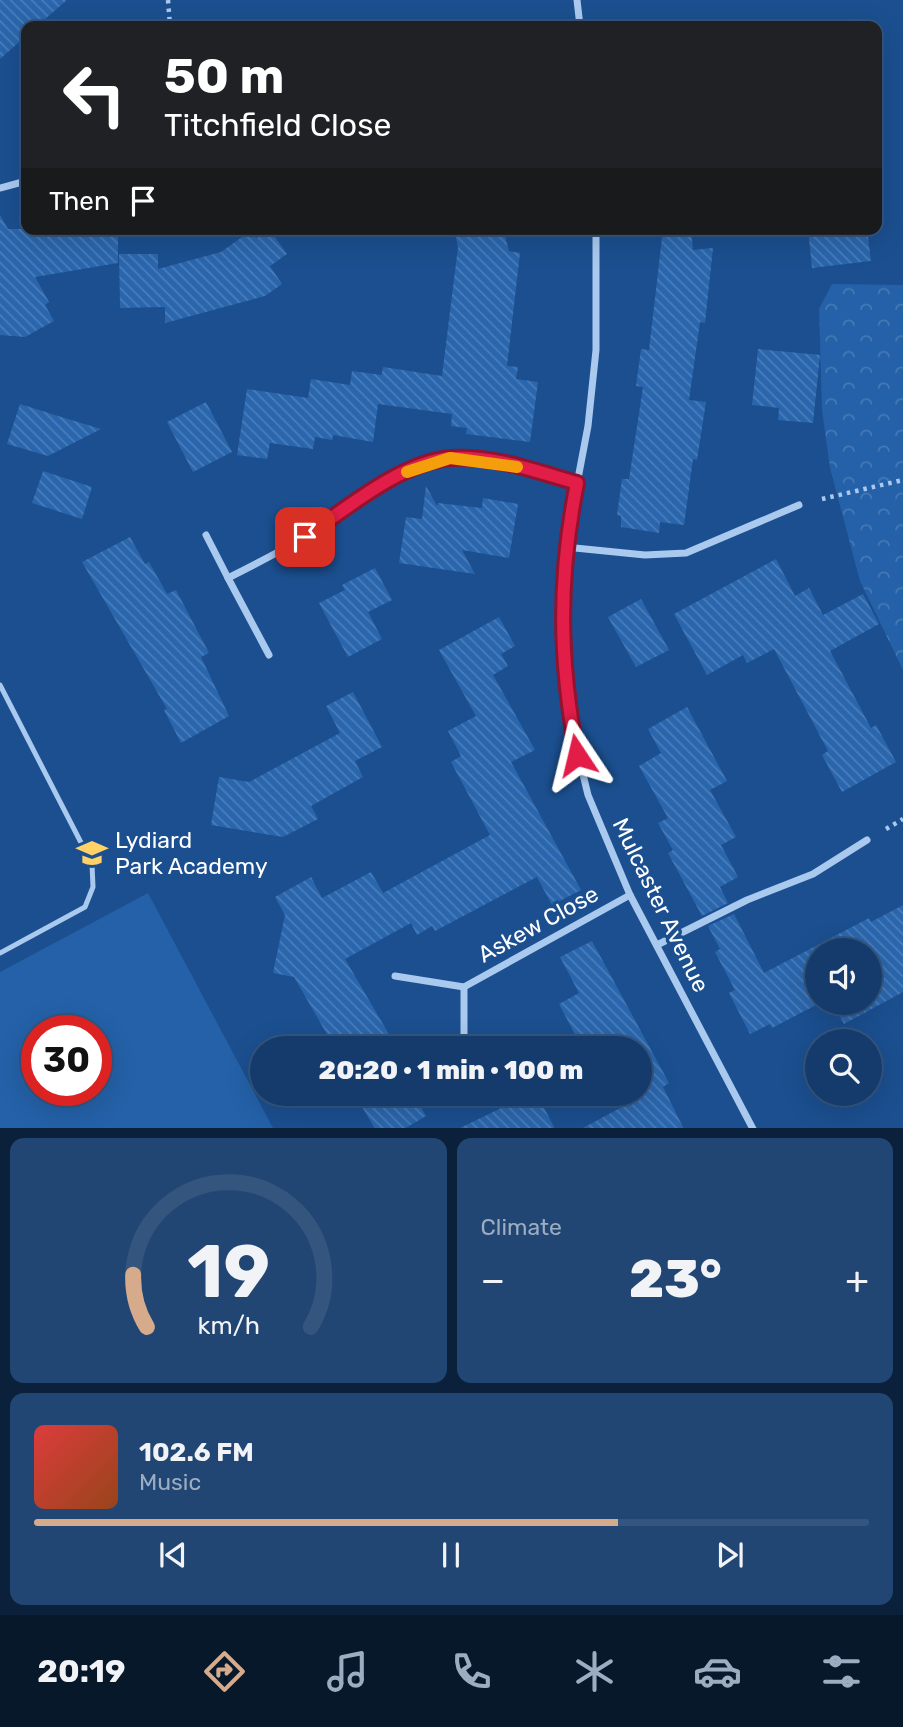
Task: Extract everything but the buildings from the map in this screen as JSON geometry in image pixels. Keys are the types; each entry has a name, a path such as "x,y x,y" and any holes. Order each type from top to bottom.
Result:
{"street":[{"path":"577,0 579,21"},
{"path":"0,188 21,182"},
{"name":"Mulcaster Avenue","path":"596,235 596,350 588,426 565,547 563,644 575,745 602,834 630,895 752,1128"},
{"path":"228,578 305,537 381,486 435,461 450,458 494,462 577,483"},
{"path":"565,547 645,555 686,553 799,505"},
{"path":"206,535 269,655"},
{"path":"657,945 747,900 813,874 867,840"},
{"name":"Askew Close","path":"395,976 464,987 630,895"},
{"name":"Askew Close","path":"464,987 464,1036"}],"lane":[{"path":"0,685 92,864 93,887 85,907 0,953"}],"path":[{"path":"168,0 170,21"},
{"path":"799,505 903,480"}],"green space":[{"path":"832,284 903,285 903,670 860,581 830,468 822,410 819,309"},
{"path":"148,893 250,1085 250,1106 261,1106 273,1128 0,1128 0,972"}],"slow traffic":[{"path":"407,472 450,458 517,467"}],"place":[{"name":"Lydiard Park Academy","path":"92,853"}],"route":[{"path":"305,537 403,474 450,458 494,462 577,483 565,547 562,607 566,684 577,755"}]}
